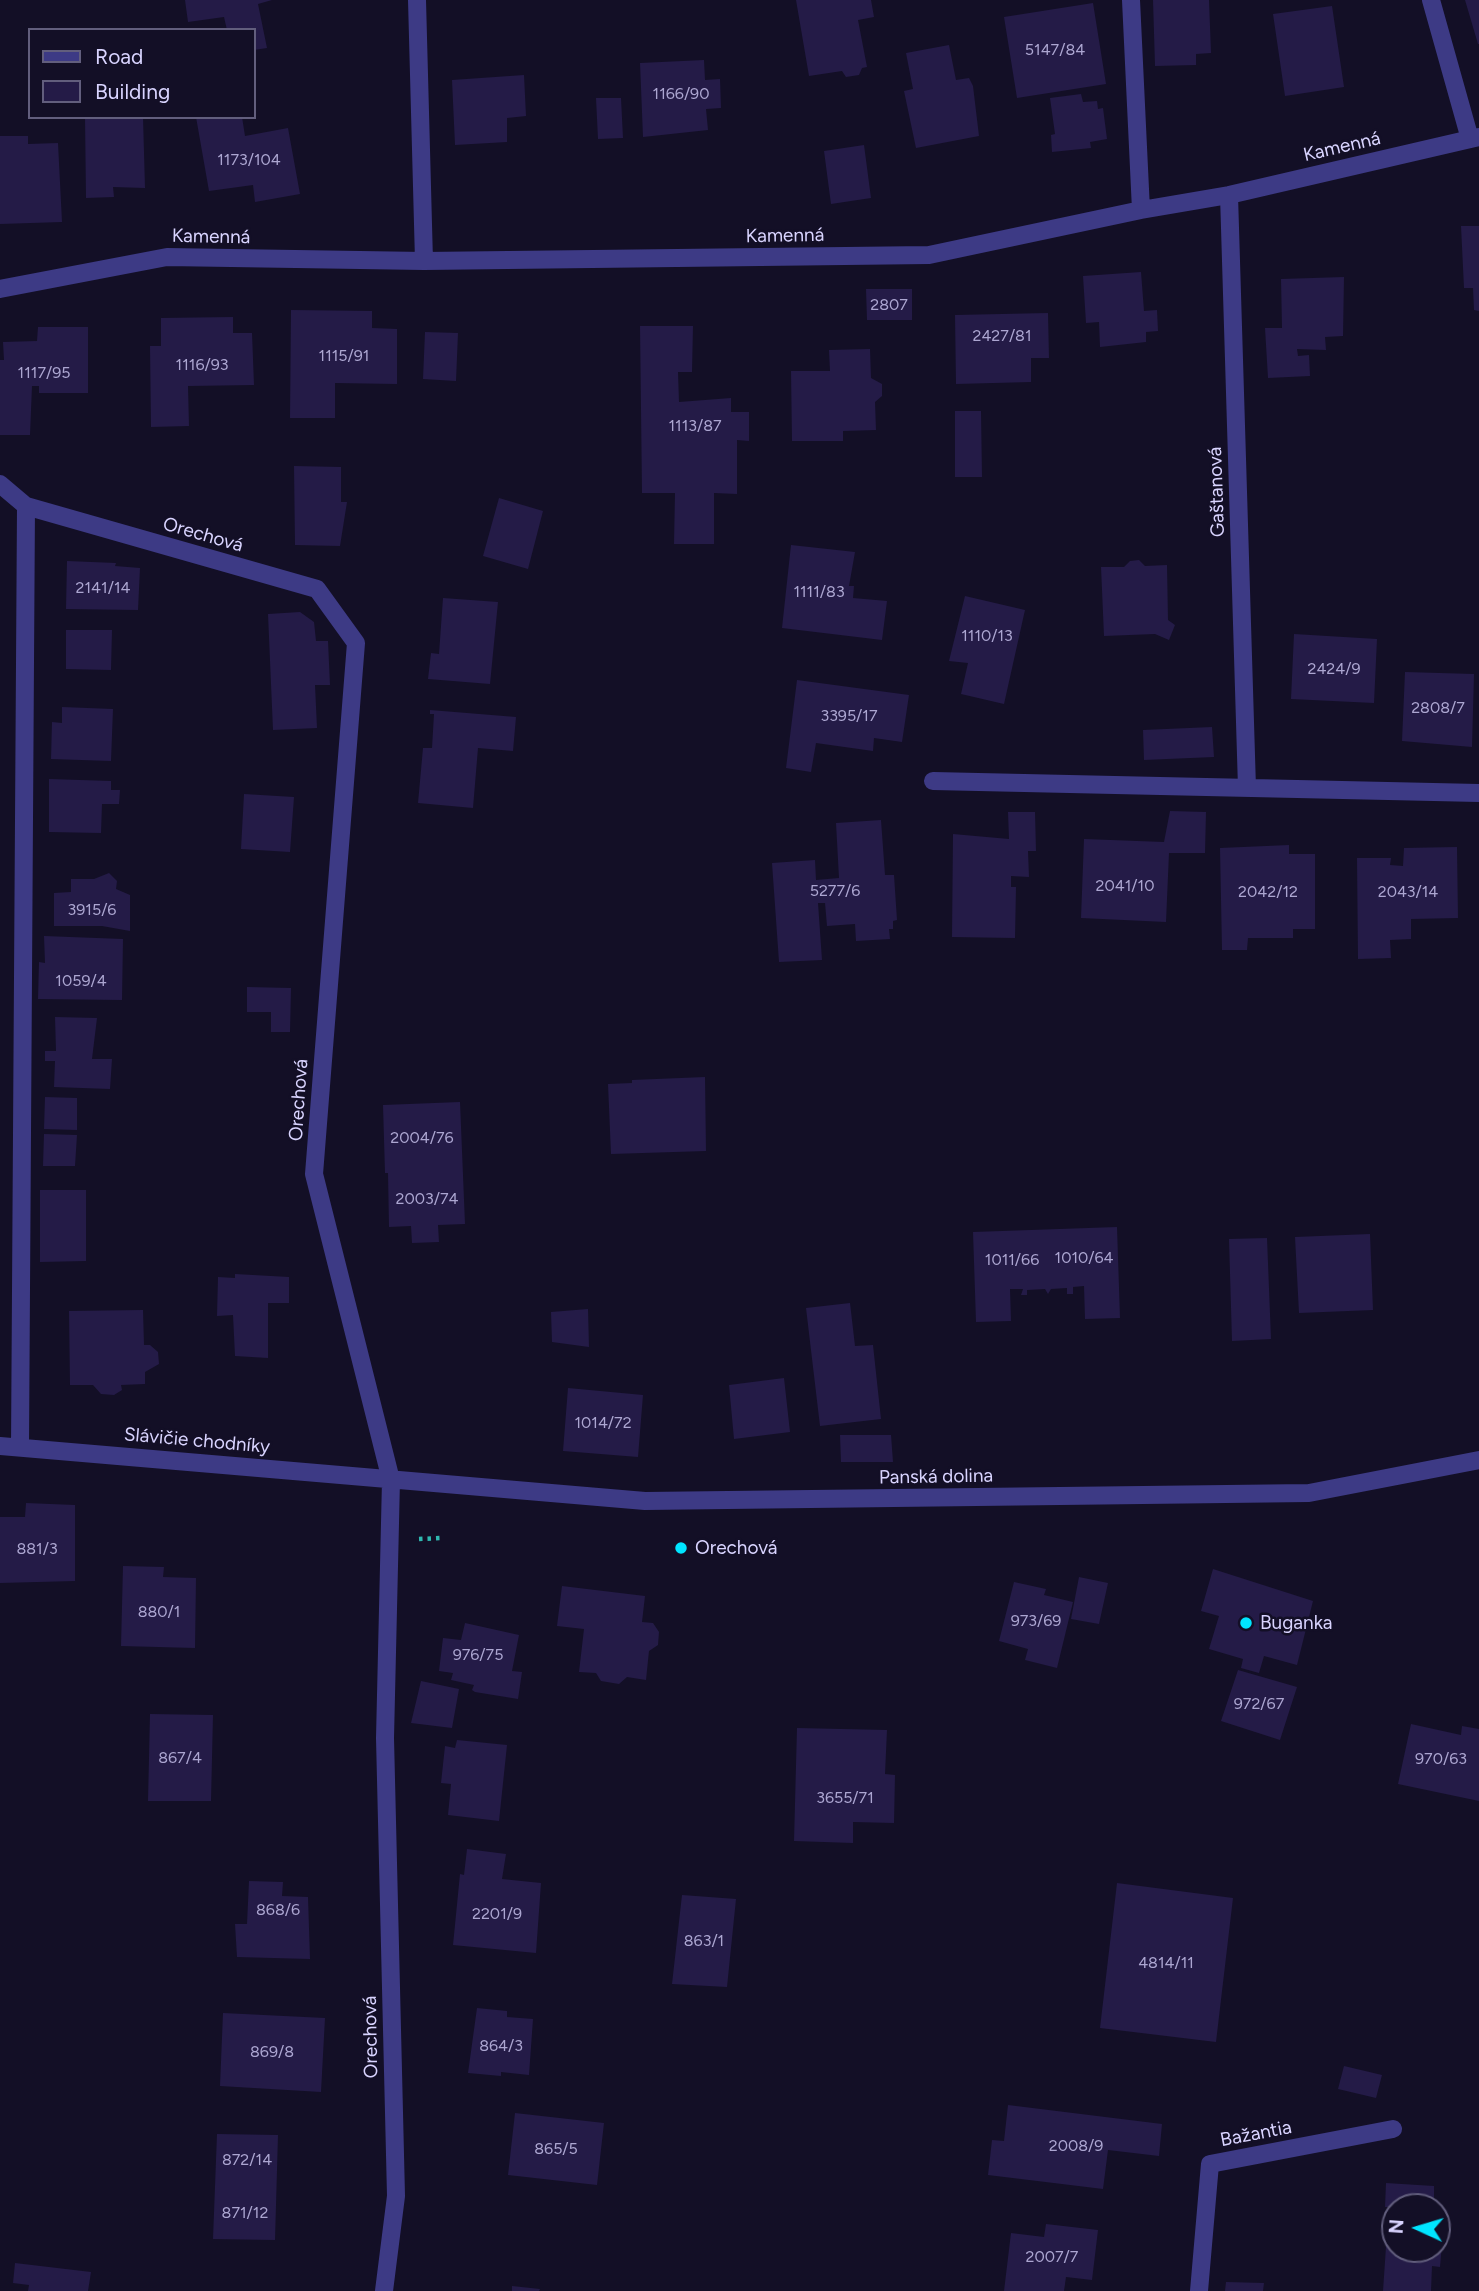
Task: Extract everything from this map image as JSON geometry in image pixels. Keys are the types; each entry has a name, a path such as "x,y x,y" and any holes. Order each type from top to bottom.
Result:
{"street":[{"path":"417,0 424,261"},
{"path":"1131,0 1141,210"},
{"name":"Kamenná","path":"0,289 167,257 424,261 929,255 1141,210 1229,195 1475,138 1431,0"},
{"name":"Gaštanová","path":"1229,195 1247,788"},
{"name":"Orechová","path":"0,484 26,506 317,589 356,643 314,1174 391,1480 385,1738 396,2196 384,2291"},
{"path":"20,1446 26,506"},
{"path":"933,781 1479,793"},
{"name":"Slávičie chodníky","path":"0,1446 391,1480"},
{"name":"Panská dolina","path":"391,1480 645,1501 1309,1493 1479,1460"},
{"name":"Bažantia","path":"1199,2291 1210,2164 1393,2129"}],"building":[{"path":"185,0 272,0 258,4 267,48 256,50 256,28 227,28 224,17 188,22"},
{"path":"796,0 871,0 874,17 858,20 867,67 862,68 859,75 846,77 842,71 809,76"},
{"path":"1153,0 1209,0 1211,53 1196,54 1196,65 1155,66"},
{"path":"1465,0 1479,0 1479,44 1478,44"},
{"path":"1093,3 1106,84 1017,98 1004,17"},
{"path":"1332,6 1344,87 1285,96 1273,14"},
{"path":"949,45 956,80 969,78 973,86 979,136 916,148 904,91 913,89 906,53"},
{"path":"704,60 705,80 720,79 721,108 706,109 708,130 643,137 640,63"},
{"path":"524,75 526,116 507,118 507,142 455,145 452,80"},
{"path":"1081,94 1083,102 1097,101 1098,109 1103,108 1107,139 1090,142 1091,148 1052,152 1051,135 1055,134 1050,98"},
{"path":"596,98 621,98 623,138 598,139"},
{"path":"85,119 143,119 145,188 113,187 114,197 86,198"},
{"path":"196,119 242,119 245,136 288,128 300,194 255,202 253,185 209,191"},
{"path":"0,136 28,136 28,144 58,143 62,222 0,224"},
{"path":"864,145 871,198 831,204 824,151"},
{"path":"1461,226 1479,226 1479,311 1474,310 1473,288 1464,288"},
{"path":"1141,272 1144,311 1157,310 1158,331 1146,332 1146,342 1100,347 1099,322 1086,323 1083,276"},
{"path":"1344,277 1343,336 1325,337 1326,350 1297,349 1298,356 1309,355 1310,376 1268,378 1265,328 1282,328 1281,279"},
{"path":"866,289 912,289 912,320 867,320"},
{"path":"291,310 372,311 372,328 397,329 397,384 335,383 335,418 290,418"},
{"path":"1048,313 1049,358 1031,358 1031,382 956,384 955,315"},
{"path":"233,317 233,333 252,333 254,385 188,386 189,426 151,427 150,346 161,346 161,318"},
{"path":"640,326 693,326 692,372 678,372 679,402 731,398 731,412 749,412 749,441 737,440 737,494 714,493 714,544 674,544 675,493 642,493"},
{"path":"38,327 88,327 88,393 39,393 39,386 32,386 30,435 0,435 0,360 4,360 3,342 37,341"},
{"path":"425,332 458,333 456,381 423,379"},
{"path":"870,349 871,378 882,384 882,396 875,402 876,430 843,431 843,441 792,441 791,371 830,371 829,350"},
{"path":"955,411 981,411 982,477 955,477"},
{"path":"294,466 341,467 341,502 347,502 340,546 295,545"},
{"path":"499,498 543,511 528,569 483,556"},
{"path":"791,545 855,552 849,586 854,586 853,598 887,601 882,640 782,628"},
{"path":"1139,560 1145,566 1167,565 1168,620 1175,625 1169,640 1155,634 1104,636 1101,567 1124,567 1130,561"},
{"path":"67,561 116,563 115,566 140,568 138,610 66,609"},
{"path":"965,596 1025,610 1004,704 961,694 968,663 949,661"},
{"path":"443,598 498,602 490,684 428,679 431,653 439,654"},
{"path":"300,612 314,622 316,641 328,641 330,685 315,685 317,728 273,730 268,614"},
{"path":"66,630 112,630 111,670 66,669"},
{"path":"1294,634 1377,639 1374,703 1291,699"},
{"path":"1405,672 1474,674 1472,747 1402,741"},
{"path":"797,680 909,695 902,742 874,738 873,751 816,743 811,772 786,768"},
{"path":"62,707 113,709 111,761 51,759 52,722 62,723"},
{"path":"430,710 516,717 513,751 478,748 473,808 418,803 423,748 432,748 434,714 430,714"},
{"path":"1212,727 1214,757 1144,760 1143,730"},
{"path":"49,779 111,781 111,790 120,790 119,804 102,804 101,833 49,832"},
{"path":"244,794 294,797 290,852 241,849"},
{"path":"1170,811 1206,812 1205,853 1169,853 1166,922 1081,918 1084,839 1164,842"},
{"path":"1008,812 1035,812 1036,851 1028,851 1029,877 1011,876 1011,887 1016,887 1015,938 952,937 953,834 1009,839"},
{"path":"881,820 885,875 894,875 897,920 893,921 893,929 889,929 890,939 856,941 855,924 827,926 825,903 818,903 822,960 779,962 772,863 815,860 816,880 839,878 836,823"},
{"path":"1289,845 1289,854 1315,854 1315,929 1293,929 1293,938 1248,938 1247,950 1222,950 1220,848"},
{"path":"1457,847 1458,918 1411,919 1411,939 1390,940 1391,958 1358,959 1357,858 1391,858 1390,865 1403,866 1404,848"},
{"path":"109,873 117,881 116,889 130,895 130,931 102,926 54,926 54,893 71,892 71,879 94,879"},
{"path":"44,936 123,939 122,1000 38,999 39,962 45,963"},
{"path":"247,987 291,988 290,1032 271,1032 271,1012 247,1012"},
{"path":"55,1017 97,1018 92,1059 112,1059 110,1089 54,1087 55,1061 45,1061 45,1051 56,1051"},
{"path":"705,1077 706,1151 611,1154 608,1084 632,1083 632,1080"},
{"path":"45,1097 77,1098 77,1130 44,1129"},
{"path":"460,1102 465,1224 438,1225 439,1242 412,1243 411,1226 389,1227 383,1105"},
{"path":"44,1134 77,1135 75,1166 43,1166"},
{"path":"40,1190 86,1190 86,1261 40,1262"},
{"path":"1117,1227 1120,1318 1085,1319 1084,1286 1073,1287 1073,1294 1067,1294 1067,1288 1051,1289 1048,1294 1045,1289 1027,1290 1027,1295 1021,1295 1023,1289 1010,1289 1011,1321 976,1322 973,1232"},
{"path":"1370,1234 1373,1310 1299,1313 1295,1237"},
{"path":"1267,1238 1271,1339 1232,1341 1229,1239"},
{"path":"235,1274 289,1277 289,1303 268,1303 268,1358 235,1356 233,1315 217,1316 218,1277 235,1278"},
{"path":"850,1303 855,1346 873,1345 881,1419 820,1426 806,1308"},
{"path":"588,1309 589,1347 552,1342 551,1312"},
{"path":"143,1310 144,1345 150,1345 158,1352 159,1364 145,1372 145,1384 121,1385 122,1390 114,1395 101,1394 93,1385 70,1385 69,1311"},
{"path":"784,1378 790,1432 734,1439 729,1385"},
{"path":"568,1388 643,1395 638,1457 563,1451"},
{"path":"840,1435 891,1435 893,1462 841,1462"},
{"path":"26,1503 75,1505 75,1581 0,1583 0,1517 25,1517"},
{"path":"123,1566 164,1567 163,1577 196,1578 195,1648 121,1646"},
{"path":"1213,1569 1313,1601 1297,1665 1264,1656 1259,1673 1241,1668 1243,1659 1209,1649 1219,1616 1201,1611"},
{"path":"1079,1577 1108,1583 1099,1624 1071,1619"},
{"path":"1014,1582 1046,1589 1044,1595 1073,1602 1057,1668 1025,1660 1028,1649 999,1641"},
{"path":"562,1586 645,1596 642,1622 653,1623 659,1632 658,1645 649,1651 646,1680 627,1677 619,1684 601,1681 596,1673 579,1672 584,1629 557,1626"},
{"path":"465,1623 519,1635 512,1671 522,1672 518,1699 475,1692 472,1690 474,1685 451,1680 453,1673 439,1671 443,1638 461,1640"},
{"path":"1238,1670 1297,1687 1280,1740 1221,1721"},
{"path":"421,1681 459,1689 452,1728 411,1723"},
{"path":"150,1714 213,1715 211,1801 148,1801"},
{"path":"1411,1724 1461,1735 1462,1726 1479,1729 1479,1801 1398,1784"},
{"path":"797,1728 887,1730 885,1774 895,1775 894,1823 853,1822 853,1843 794,1841"},
{"path":"457,1740 507,1745 499,1821 448,1815 451,1784 441,1783 445,1746 455,1748"},
{"path":"467,1849 506,1854 502,1879 541,1883 536,1953 453,1945 460,1874 464,1875"},
{"path":"249,1881 283,1882 282,1896 308,1897 310,1959 237,1957 235,1924 247,1924"},
{"path":"1117,1883 1233,1898 1216,2042 1100,2028"},
{"path":"682,1895 736,1899 727,1987 672,1984"},
{"path":"477,2008 507,2011 507,2017 533,2019 529,2075 468,2073"},
{"path":"223,2013 325,2018 321,2092 220,2086"},
{"path":"1344,2066 1382,2075 1376,2098 1338,2089"},
{"path":"1008,2105 1162,2124 1159,2156 1108,2150 1103,2189 988,2175 992,2140 1004,2141"},
{"path":"515,2113 604,2123 597,2185 508,2175"},
{"path":"217,2134 278,2135 275,2240 213,2239"},
{"path":"1386,2183 1434,2186 1434,2193 1386,2193"},
{"path":"1046,2224 1098,2230 1092,2280 1066,2277 1064,2291 1004,2291 1011,2233 1044,2237"},
{"path":"15,2263 91,2272 88,2291 28,2291 29,2285 13,2283"},
{"path":"1385,2263 1440,2263 1440,2267 1432,2266 1431,2291 1383,2291"},
{"path":"1226,2282 1264,2283 1263,2291 1225,2291"},
{"path":"512,2286 540,2289 512,2291"}],"place":[{"name":"Orechová","path":"681,1548"},
{"name":"Buganka","path":"1246,1623"}]}
